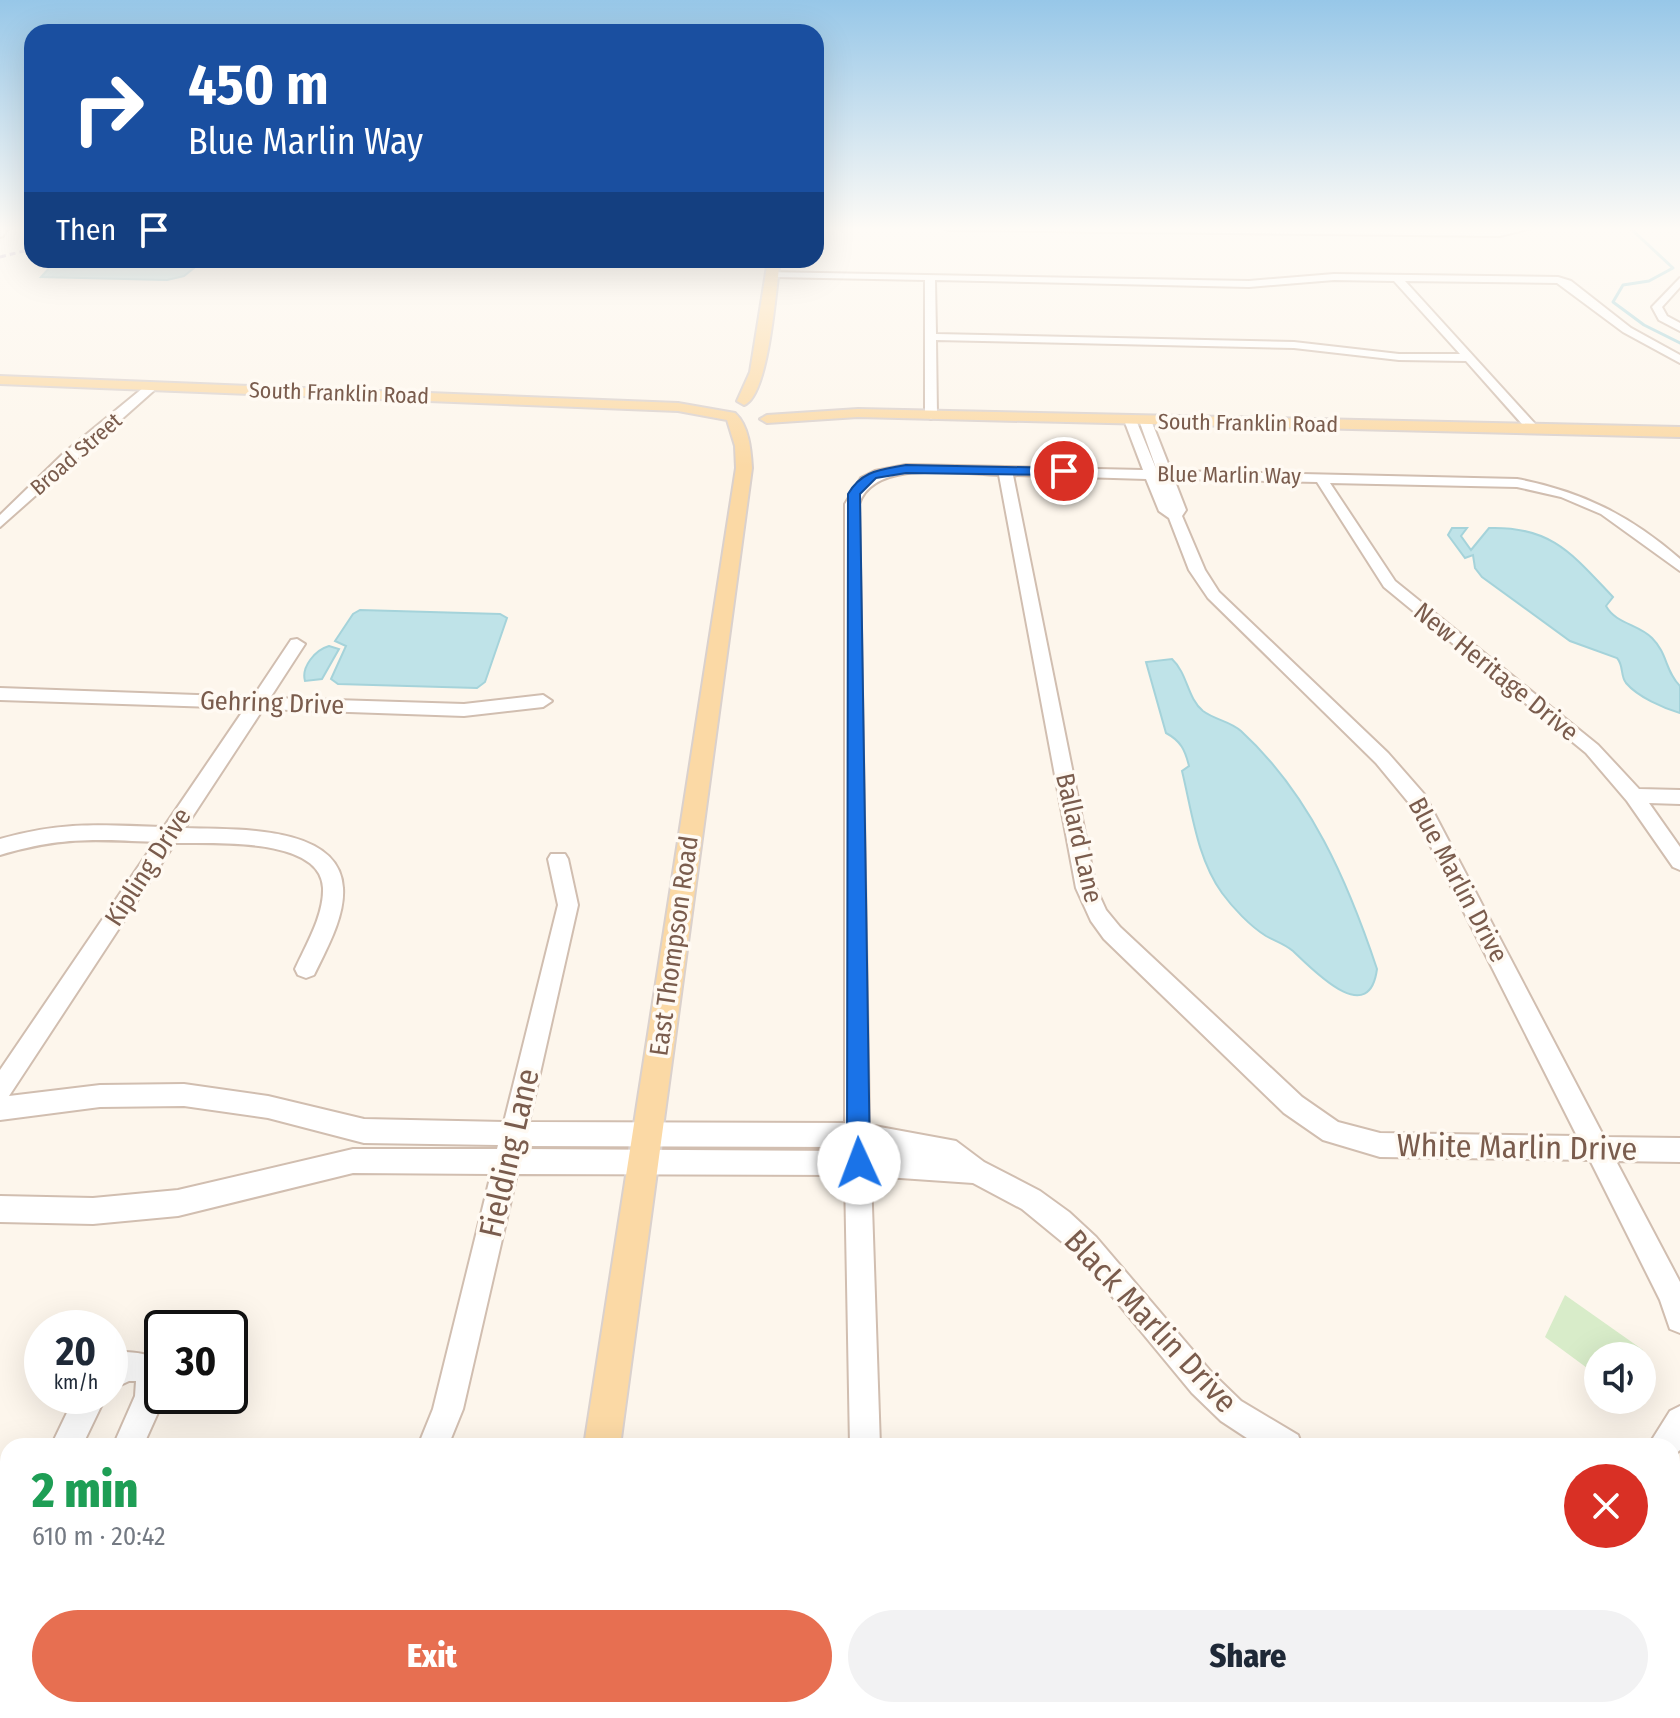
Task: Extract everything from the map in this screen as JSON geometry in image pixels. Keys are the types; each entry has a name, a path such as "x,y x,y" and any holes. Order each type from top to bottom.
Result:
{"main road":[{"path":"732,418 729,408 743,401 757,372 767,307"},
{"path":"743,446 766,407 757,372"},
{"name":"South Franklin Road","path":"0,380 678,407 743,401 817,414 1680,432"},
{"name":"South Franklin Road","path":"678,407 732,418 766,407"},
{"name":"East Thompson Road","path":"603,1438 737,515 743,446 732,418"}],"street":[{"path":"931,307 931,415"},
{"path":"1423,307 1533,429"},
{"path":"1598,307 1627,330 1680,360"},
{"path":"1658,307 1658,312 1680,328"},
{"path":"931,337 1294,345 1399,357 1469,358"},
{"name":"Broad Street","path":"0,523 70,455 153,386"},
{"name":"Blue Marlin Drive","path":"1138,420 1158,474 1166,511 1175,516 1197,570 1213,595 1382,758 1417,799 1676,1307"},
{"name":"Blue Marlin Way","path":"857,1135 852,504 860,483 872,475 906,469 1517,483 1584,499 1624,519 1680,567"},
{"name":"Ballard Lane","path":"1005,470 1091,902 1112,933 1293,1105 1318,1124 1355,1140"},
{"name":"New Heritage Drive","path":"1320,477 1389,584 1592,749 1634,796 1680,862"},
{"name":"Kipling Drive","path":"0,1090 297,644"},
{"name":"Gehring Drive","path":"0,694 464,710 543,701"},
{"path":"1634,796 1680,797"},
{"path":"0,847 41,835 72,831 269,839 296,845 315,853 326,865 333,880 334,899 306,969"},
{"name":"Fielding Lane","path":"436,1438 448,1409 568,905 558,859"},
{"name":"Black Marlin Drive","path":"0,1109 100,1096 184,1095 268,1107 364,1131 857,1135 947,1149 975,1171 1031,1200 1060,1221 1087,1246 1202,1383 1231,1411 1274,1438"},
{"path":"857,1135 865,1438"},
{"name":"White Marlin Drive","path":"1355,1140 1380,1145 1680,1150"},
{"name":"Black Marlin Drive","path":"0,1209 93,1211 178,1203 353,1161 859,1163 975,1171"},
{"path":"128,1366 143,1367 151,1376 150,1397 132,1438"},
{"path":"70,1438 82,1414"},
{"path":"1670,1438 1678,1430 1680,1421"}],"green space":[{"path":"1565,1295 1632,1342 1584,1342 1584,1366 1545,1337"}],"water":[{"path":"1452,528 1467,528 1461,536 1471,550 1489,528 1511,529 1545,538 1573,556 1613,597 1606,606 1610,612 1646,633 1657,644 1680,686 1680,713 1651,701 1631,688 1624,680 1617,658 1570,641 1482,577 1475,568 1473,555 1465,558 1448,535"},
{"path":"360,610 500,614 507,618 485,682 477,688 338,684 331,679 346,646 335,641 353,614"},
{"path":"329,646 339,649 322,679 305,681 305,670 310,660"},
{"path":"1172,659 1198,706 1241,731 1265,756 1307,811 1339,872 1377,969 1372,986 1363,994 1352,995 1340,990 1290,949 1260,932 1231,905 1214,879 1196,834 1182,771 1189,766 1179,743 1166,733 1146,662"}],"waterway":[{"path":"1620,307 1644,325 1680,343"}],"route":[{"path":"859,1163 854,494 860,483 872,475 906,469 1064,471"}]}
